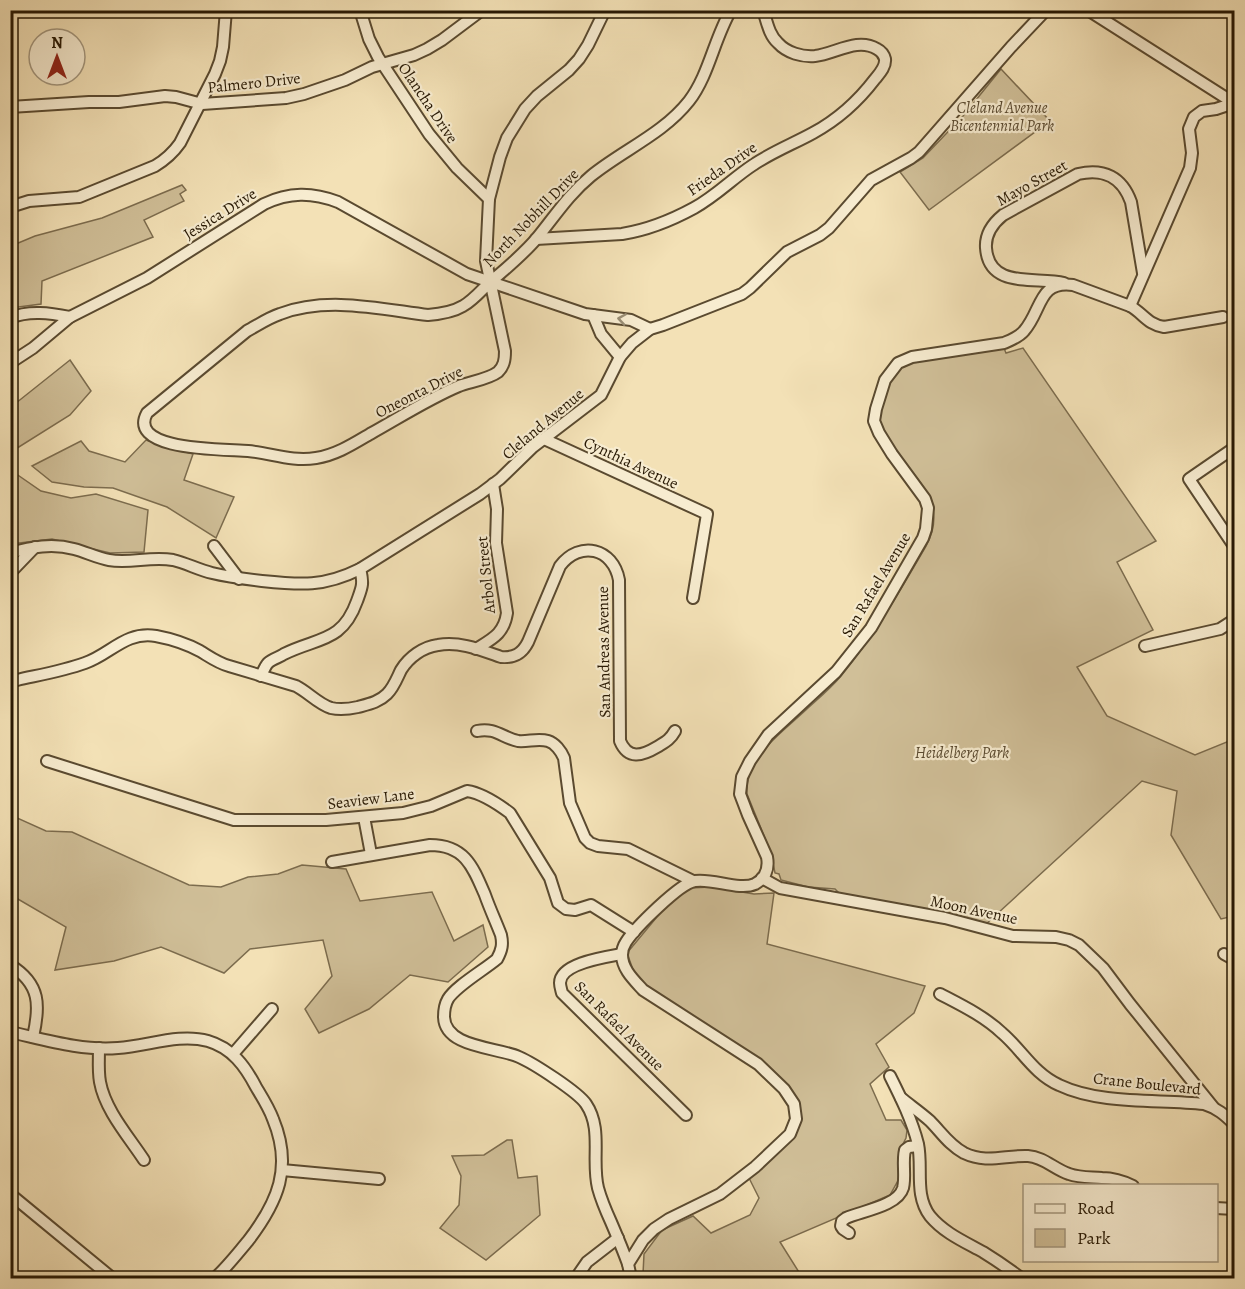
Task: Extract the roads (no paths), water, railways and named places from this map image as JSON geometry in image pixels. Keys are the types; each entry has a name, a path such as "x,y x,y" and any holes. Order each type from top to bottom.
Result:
{"street":[{"path":"10,207 29,201 79,197 155,166 173,152 180,143 215,75 223,46 226,10"},
{"name":"Olancha Drive","path":"360,10 369,39 383,64 442,152 489,199"},
{"name":"Palmero Drive","path":"10,107 119,102 165,96 200,104 286,98 336,83 372,67 428,49 482,10"},
{"name":"Oneonta Drive","path":"144,423 149,433 176,445 248,451 283,458 316,458 344,448 442,394 494,375 499,371 503,365 505,351 486,261 489,199 500,157 507,138 525,109 579,59 605,10"},
{"name":"North Nobhill Drive","path":"144,423 147,413 247,331 280,314 297,308 332,304 428,315 441,314 464,306 536,239 558,209 591,176 644,140 681,110 699,85 731,10"},
{"name":"Frieda Drive","path":"536,239 636,232 693,208 751,166 814,132 840,113 868,88 884,66 885,60 882,53 867,45 847,47 814,56 792,53 784,49 771,35 763,10"},
{"name":"Cleland Avenue","path":"10,553 36,547 61,547 74,549 101,559 114,561 146,558 174,561 239,579 298,584 315,584 345,576 360,569 480,494 544,439 601,395 620,357 632,343 650,329 742,294 787,252 829,228 871,180 919,152 1011,46 1046,10"},
{"path":"1088,10 1234,103"},
{"path":"1130,306 1190,168 1192,153 1189,129 1194,117 1202,111 1234,103"},
{"name":"Mayo Street","path":"1073,285 1045,280 1017,280 1001,274 994,268 987,254 986,238 995,221 1003,215 1078,174 1088,172 1098,172 1115,178 1128,193 1143,273"},
{"name":"Jessica Drive","path":"10,363 33,348 70,317 147,278 264,204 283,197 301,194 315,195 338,202 467,274 585,314 631,320 650,329"},
{"name":"San Rafael Avenue","path":"762,878 768,864 767,856 747,815 740,794 742,777 768,735 836,672 871,628 926,530 928,508 925,499 887,447 874,421 885,380 898,363 912,357 1012,340 1025,330 1044,295 1050,289 1064,284 1073,285"},
{"path":"1073,285 1130,306 1156,326 1164,327 1223,317"},
{"path":"10,318 47,312 70,317"},
{"path":"593,315 601,334 620,357"},
{"name":"Cynthia Avenue","path":"544,439 707,514 693,598"},
{"path":"1234,448 1189,479 1234,546"},
{"name":"Arbol Street","path":"476,649 498,634 503,628 507,614 496,543 497,509 493,484"},
{"path":"214,546 239,579"},
{"path":"10,573 36,547"},
{"name":"San Andreas Avenue","path":"17,680 83,664 96,659 129,638 154,636 186,645 220,663 296,686 330,707 340,710 371,704 387,694 409,660 426,648 458,644 508,658 521,652 528,642 560,566 571,554 586,550 602,554 614,564 619,580 620,741 623,747 632,754 644,754 671,739 675,731"},
{"path":"261,676 267,664 297,648 328,638 346,623 363,582 360,569"},
{"path":"1145,646 1220,629 1234,620"},
{"path":"477,730 498,732 515,740 548,741 561,752 564,758 570,802 585,838 590,843 628,849 693,881 750,885 762,878"},
{"name":"Seaview Lane","path":"46,761 234,820 326,820 403,813 431,806 467,791 473,792 510,813 550,878 558,903 566,909 575,910 591,905 634,932"},
{"path":"364,817 371,854"},
{"path":"332,862 430,845 452,848 468,860 476,873 503,943 497,959 447,1000 444,1009 447,1029 466,1042 519,1057 584,1100 591,1111 595,1125 597,1186 628,1264 631,1278"},
{"name":"Moon Avenue","path":"762,878 780,888 945,918 1013,936 1056,937 1079,945 1103,968 1213,1107"},
{"path":"628,1264 643,1240 654,1229 669,1219 720,1194 755,1167 790,1134 796,1119 794,1104 784,1089 758,1064 643,990 632,978 624,964 622,954 625,943 634,932 679,888 693,881"},
{"name":"San Rafael Avenue","path":"622,954 577,965 564,972 559,982 562,993 686,1115"},
{"path":"1224,954 1234,961"},
{"path":"10,965 27,979 37,998 38,1017 33,1037"},
{"name":"Crane Boulevard","path":"940,994 988,1022 1002,1033 1038,1071 1060,1086 1096,1096 1213,1107 1234,1124"},
{"path":"233,1054 272,1009"},
{"path":"10,1032 72,1046 99,1048 119,1048 199,1038 212,1042 233,1054 248,1072 272,1116 281,1144 282,1170 275,1199 268,1213 225,1269 215,1278"},
{"path":"99,1048 99,1080 103,1095 144,1160"},
{"path":"890,1076 914,1128 918,1146 922,1200 926,1209 932,1218 951,1234 1021,1278"},
{"path":"901,1098 920,1112 953,1146 973,1156 994,1159 1035,1157 1045,1160 1070,1175 1082,1178 1114,1179 1130,1184"},
{"path":"849,1233 841,1226 842,1221 888,1203 900,1193 903,1187 905,1150 918,1146"},
{"path":"282,1170 379,1179"},
{"path":"10,1194 112,1278"},
{"path":"1218,1209 1234,1209"},
{"path":"576,1278 587,1263 618,1238"}],"park label":[{"name":"Cleland Avenue Bicentennial Park","path":"1002,117"},
{"name":"Heidelberg Park","path":"962,753"}]}
